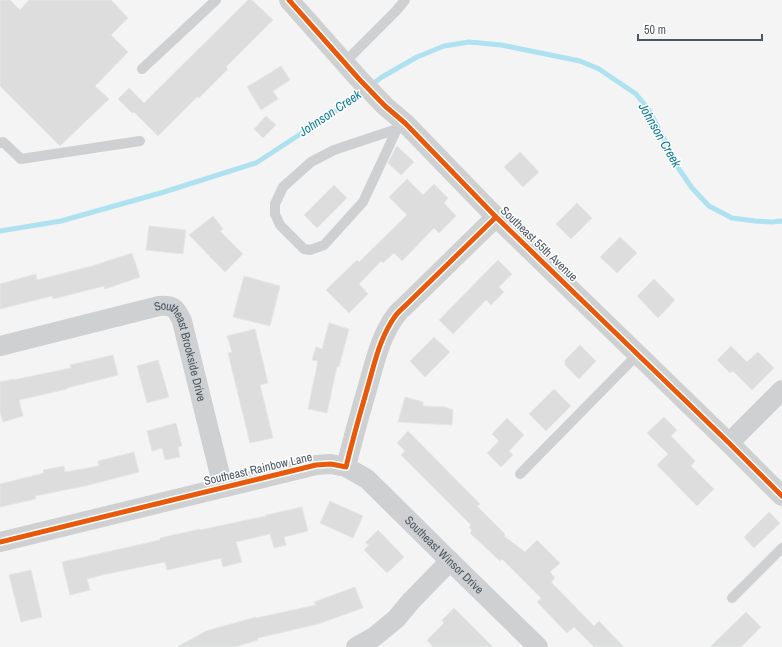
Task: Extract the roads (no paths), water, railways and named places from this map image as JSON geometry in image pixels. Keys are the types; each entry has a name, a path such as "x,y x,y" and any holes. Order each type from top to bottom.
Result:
{"street":[{"name":"Southeast 55th Avenue","path":"289,0 358,79 386,106 401,126 638,354 782,496"},
{"path":"346,467 377,354 383,339 396,316 496,217"},
{"name":"Southeast Brookside Drive","path":"0,346 159,306 168,305 175,308 182,321 223,487"},
{"path":"729,443 782,390"},
{"name":"Southeast Rainbow Lane","path":"0,542 316,465 331,464 346,467"},
{"name":"Southeast Winsor Drive","path":"346,467 366,479 538,647"},
{"path":"356,647 374,637 396,619 411,601 450,561"}],"lane":[{"path":"142,69 216,0"},
{"path":"344,63 405,0"},
{"path":"401,126 363,202 324,245 310,250 304,249 280,225 275,214 275,204 283,186 311,162 334,150 401,126"},
{"path":"0,143 2,142 22,159 140,141"},
{"path":"520,474 638,354"},
{"path":"732,598 782,548"}],"waterway":[{"name":"Johnson Creek","path":"371,85 417,57 444,46 469,42 501,45 580,61 599,69 636,94 649,110 679,169 692,188 709,206 732,218 755,221 782,221"},
{"name":"Johnson Creek","path":"0,231 61,221 164,192 256,163 351,101 365,90"}]}
